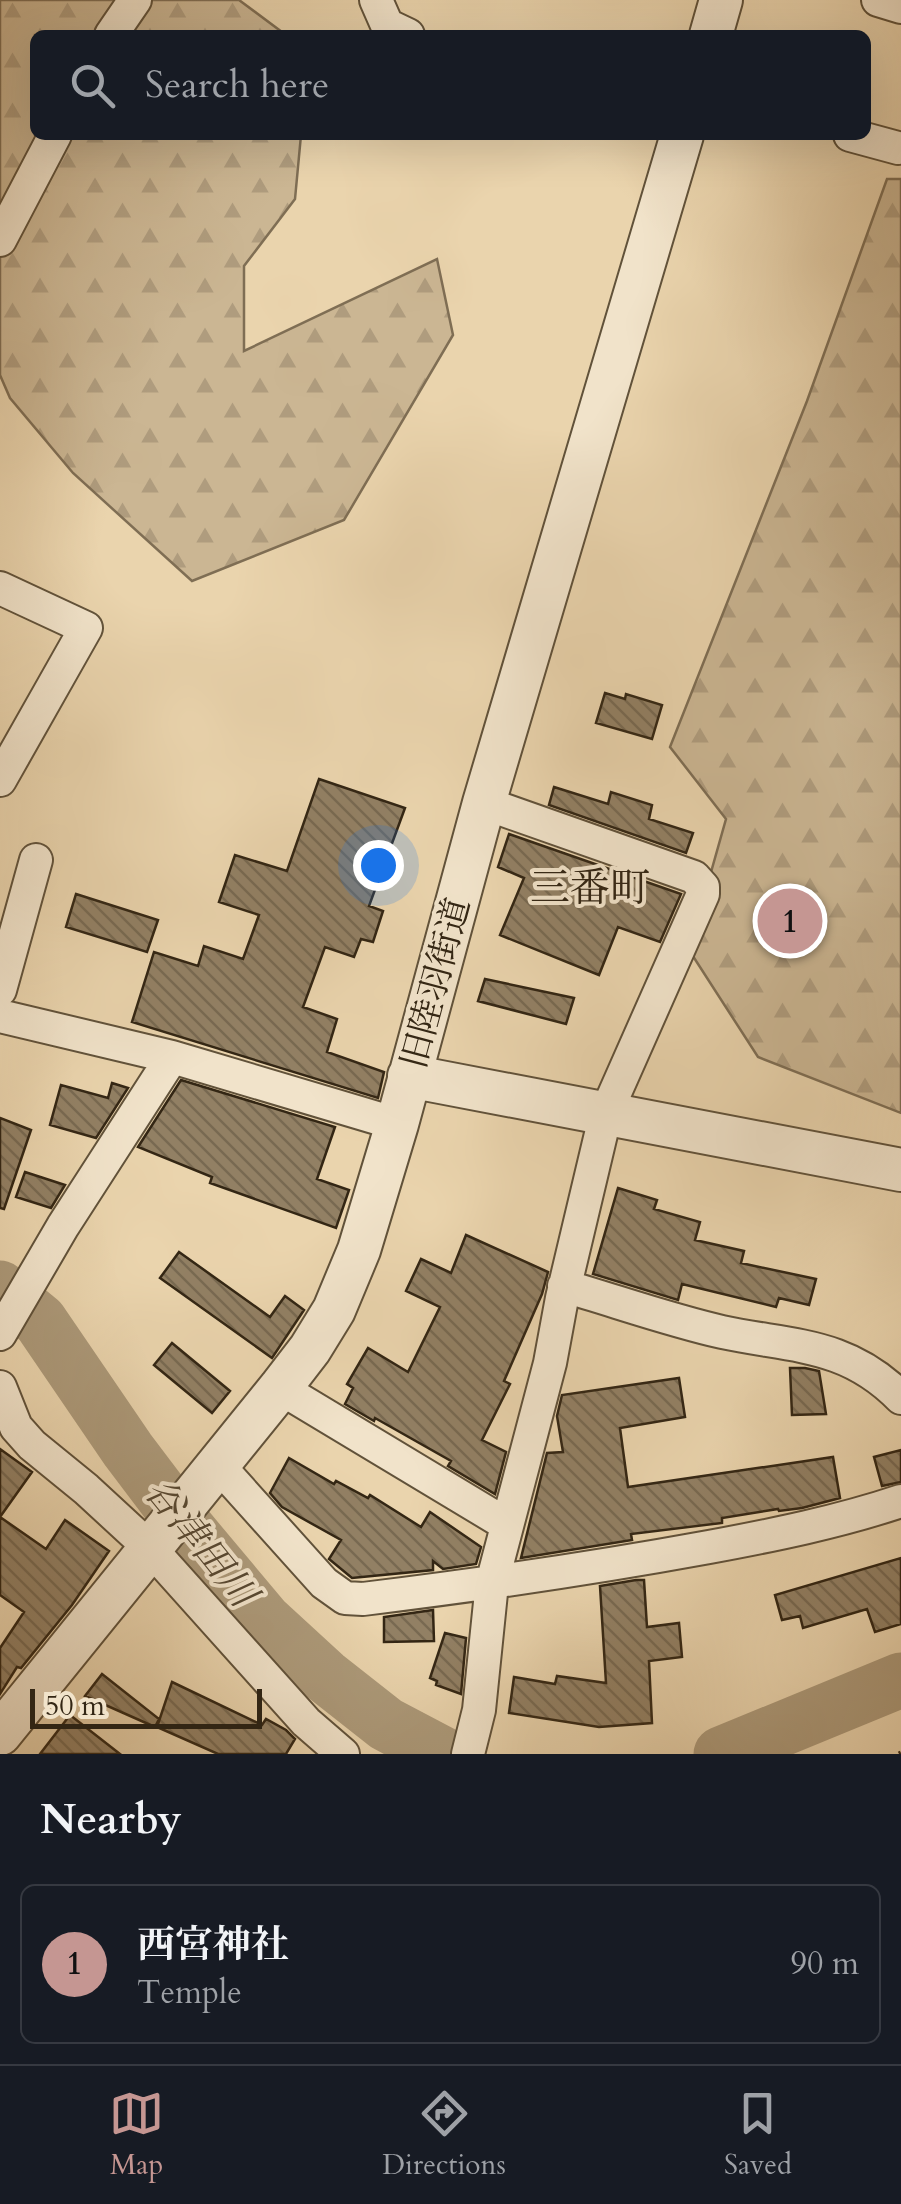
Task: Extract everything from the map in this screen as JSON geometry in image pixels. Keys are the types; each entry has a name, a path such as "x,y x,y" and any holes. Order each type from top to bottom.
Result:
{"street":[{"path":"115,30 136,0"},
{"path":"376,0 387,24 398,30"},
{"path":"712,30 721,0"},
{"path":"878,0 901,7"},
{"path":"0,240 52,140"},
{"name":"旧陸羽街道","path":"0,1734 280,1388 334,1310 360,1250 484,804 681,140"},
{"path":"868,140 898,148"},
{"path":"0,588 86,628 0,780"},
{"path":"468,1754 479,1710 492,1583 550,1363 564,1286 606,1113 701,904 703,887 694,877 484,804"},
{"path":"0,990 36,860"},
{"path":"0,1016 172,1057 397,1124"},
{"path":"0,1334 63,1226 172,1057"},
{"path":"409,1076 901,1170"},
{"path":"564,1286 721,1332 821,1350 886,1382 901,1398"},
{"path":"0,1387 16,1427 32,1445 156,1541 306,1722 344,1754"},
{"path":"280,1388 506,1524"},
{"path":"213,1470 324,1583 345,1598 362,1599 656,1557 769,1536 860,1515 901,1501"}],"green space":[{"path":"0,0 239,0 279,30 30,30 30,140 301,140 295,199 244,266 244,351 437,259 453,335 344,520 192,581 73,473 10,398 0,375"},
{"path":"887,179 901,179 901,1113 758,1057 689,950 726,819 670,747 807,401"}],"building":[{"path":"605,693 625,699 626,694 662,705 652,739 596,723"},
{"path":"319,779 405,808 369,906 383,911 373,942 361,939 354,957 325,947 303,1007 337,1019 327,1052 384,1072 378,1098 132,1022 154,952 198,966 204,946 243,959 259,915 219,902 235,855 287,871"},
{"path":"554,787 608,804 611,792 652,805 649,819 693,833 686,853 549,805"},
{"path":"509,834 681,894 660,942 618,927 599,975 500,935 524,878 498,867"},
{"path":"782,890 818,905 796,953 762,937"},
{"path":"76,894 158,920 147,952 66,927"},
{"path":"485,979 574,998 566,1024 478,1001"},
{"path":"181,1080 335,1127 317,1179 349,1190 336,1228 210,1183 212,1177 138,1147"},
{"path":"112,1083 128,1088 96,1138 50,1125 61,1085 108,1098"},
{"path":"0,1118 31,1130 4,1209 0,1208"},
{"path":"25,1172 65,1185 51,1208 16,1197"},
{"path":"618,1188 657,1200 654,1209 700,1222 695,1240 744,1251 741,1263 816,1279 809,1305 779,1298 776,1307 682,1284 678,1300 593,1274"},
{"path":"466,1235 548,1272 504,1381 510,1384 482,1440 506,1452 495,1494 448,1466 451,1461 345,1404 353,1388 347,1384 368,1348 408,1372 440,1307 406,1291 421,1259 451,1273"},
{"path":"179,1252 270,1317 285,1296 304,1310 272,1358 160,1278"},
{"path":"172,1343 230,1391 212,1413 154,1365"},
{"path":"790,1368 819,1371 826,1414 792,1415"},
{"path":"679,1378 685,1417 620,1428 628,1487 833,1457 840,1498 802,1508 722,1518 722,1523 631,1534 632,1540 521,1558 547,1453 563,1452 557,1416 562,1395"},
{"path":"0,1449 32,1472 0,1517"},
{"path":"901,1450 901,1482 882,1486 874,1457"},
{"path":"289,1458 334,1484 336,1481 368,1498 370,1495 421,1527 430,1512 481,1547 476,1564 443,1569 433,1561 433,1570 352,1578 329,1559 341,1540 282,1507 270,1493"},
{"path":"0,1517 46,1549 65,1520 109,1551 72,1605 21,1668 17,1667 0,1694 0,1648 24,1612 0,1595"},
{"path":"901,1558 901,1624 875,1632 867,1609 803,1628 800,1616 782,1620 775,1595"},
{"path":"644,1580 647,1627 679,1623 682,1657 649,1661 652,1723 599,1727 509,1713 514,1677 555,1684 557,1676 606,1683 600,1586"},
{"path":"433,1610 434,1641 384,1642 384,1617"},
{"path":"445,1633 466,1638 461,1694 436,1685 437,1681 430,1678"},
{"path":"102,1674 159,1719 155,1727 85,1696"},
{"path":"172,1682 262,1725 266,1719 295,1739 286,1754 218,1754 157,1727"},
{"path":"70,1715 120,1754 40,1754"}],"waterway":[{"name":"谷津田川","path":"0,1288 40,1321 128,1450 264,1620 325,1676 386,1724 443,1754"},
{"name":"谷津田川","path":"721,1754 901,1680"}],"place":[{"name":"西宮神社","path":"790,921"}],"district":[{"name":"三番町","path":"590,887"}]}
